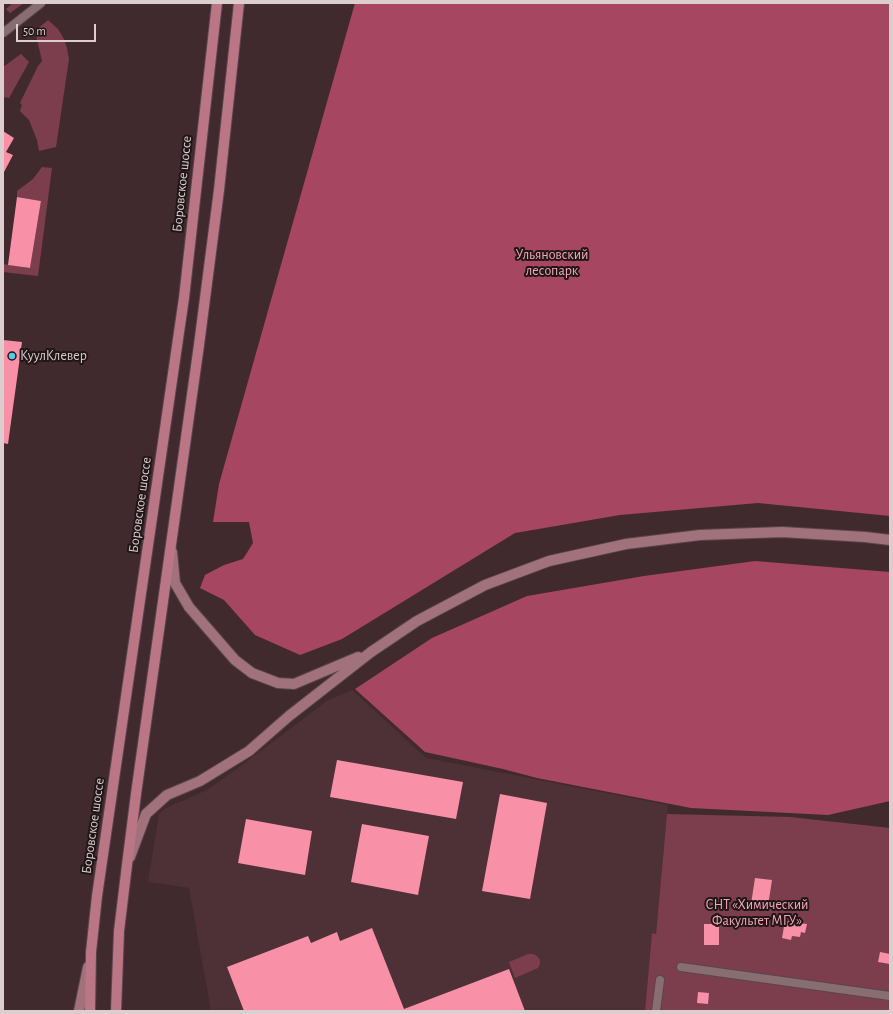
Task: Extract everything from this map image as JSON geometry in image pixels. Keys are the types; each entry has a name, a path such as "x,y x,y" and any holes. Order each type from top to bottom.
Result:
{"main road":[{"name":"Боровское шоссе","path":"90,1011 92,952 102,861 184,298 217,3"},
{"path":"116,1011 119,931 127,865 219,190 239,3"}],"street":[{"path":"3,33 41,3"},
{"path":"127,865 146,814 167,795 200,781 249,751 289,716 371,652 417,621 485,585 550,561 626,544 700,535 782,532 890,540"},
{"path":"171,546 175,583 189,607 235,660 252,674 278,683 294,684 371,652"},
{"path":"79,1011 92,952"},
{"path":"681,968 890,996"},
{"path":"656,1011 660,980"}],"shaded area":[{"path":"352,690 426,758 668,805 656,934 652,934 645,1011 211,1011 189,888 148,882 159,813 166,808 207,790 328,700"}],"green space":[{"path":"13,3 24,3 10,13 6,9"},
{"name":"Ульяновский лесопарк","path":"355,3 890,3 890,516 758,503 620,515 515,533 342,639 300,655 255,635 224,600 200,588 205,575 224,565 243,559 253,543 249,522 213,522 219,484"},
{"path":"48,20 58,29 64,39 69,59 56,147 39,151 37,140 29,120 20,111 22,105 20,103 38,66 42,61 35,31"},
{"path":"21,54 29,62 9,98 5,97 3,101 3,67"},
{"path":"42,167 52,168 38,276 3,272 3,264 30,268 41,201 17,197 17,191 33,179"},
{"path":"755,561 890,572 890,801 828,815 691,808 537,778 425,752 355,689 432,638 527,596 644,576"},
{"name":"СНТ «Химический Факультет МГУ»","path":"667,814 790,817 890,828 890,1011 645,1011 652,933 656,934"},
{"path":"528,954 537,956 540,960 538,968 515,978 509,962"}],"building":[{"path":"3,131 14,138 6,152 13,155 3,174"},
{"path":"17,197 41,201 30,268 8,265"},
{"path":"3,340 22,342 8,444 3,443"},
{"path":"337,760 463,782 456,819 330,797"},
{"path":"500,794 547,803 530,899 482,891"},
{"path":"246,819 312,831 305,875 238,863"},
{"path":"362,824 429,836 418,895 351,882"},
{"path":"755,878 772,880 768,906 751,904"},
{"path":"785,921 807,924 805,933 801,932 800,937 792,936 791,940 782,938"},
{"path":"704,924 719,924 719,945 704,945"},
{"path":"372,928 404,1009 509,969 525,1011 244,1011 227,967 308,936 311,943 337,932 340,941"},
{"path":"880,952 890,954 890,964 878,962"},
{"path":"698,992 709,993 708,1004 697,1003"}],"place":[{"name":"КуулКлевер","path":"12,356"}]}
